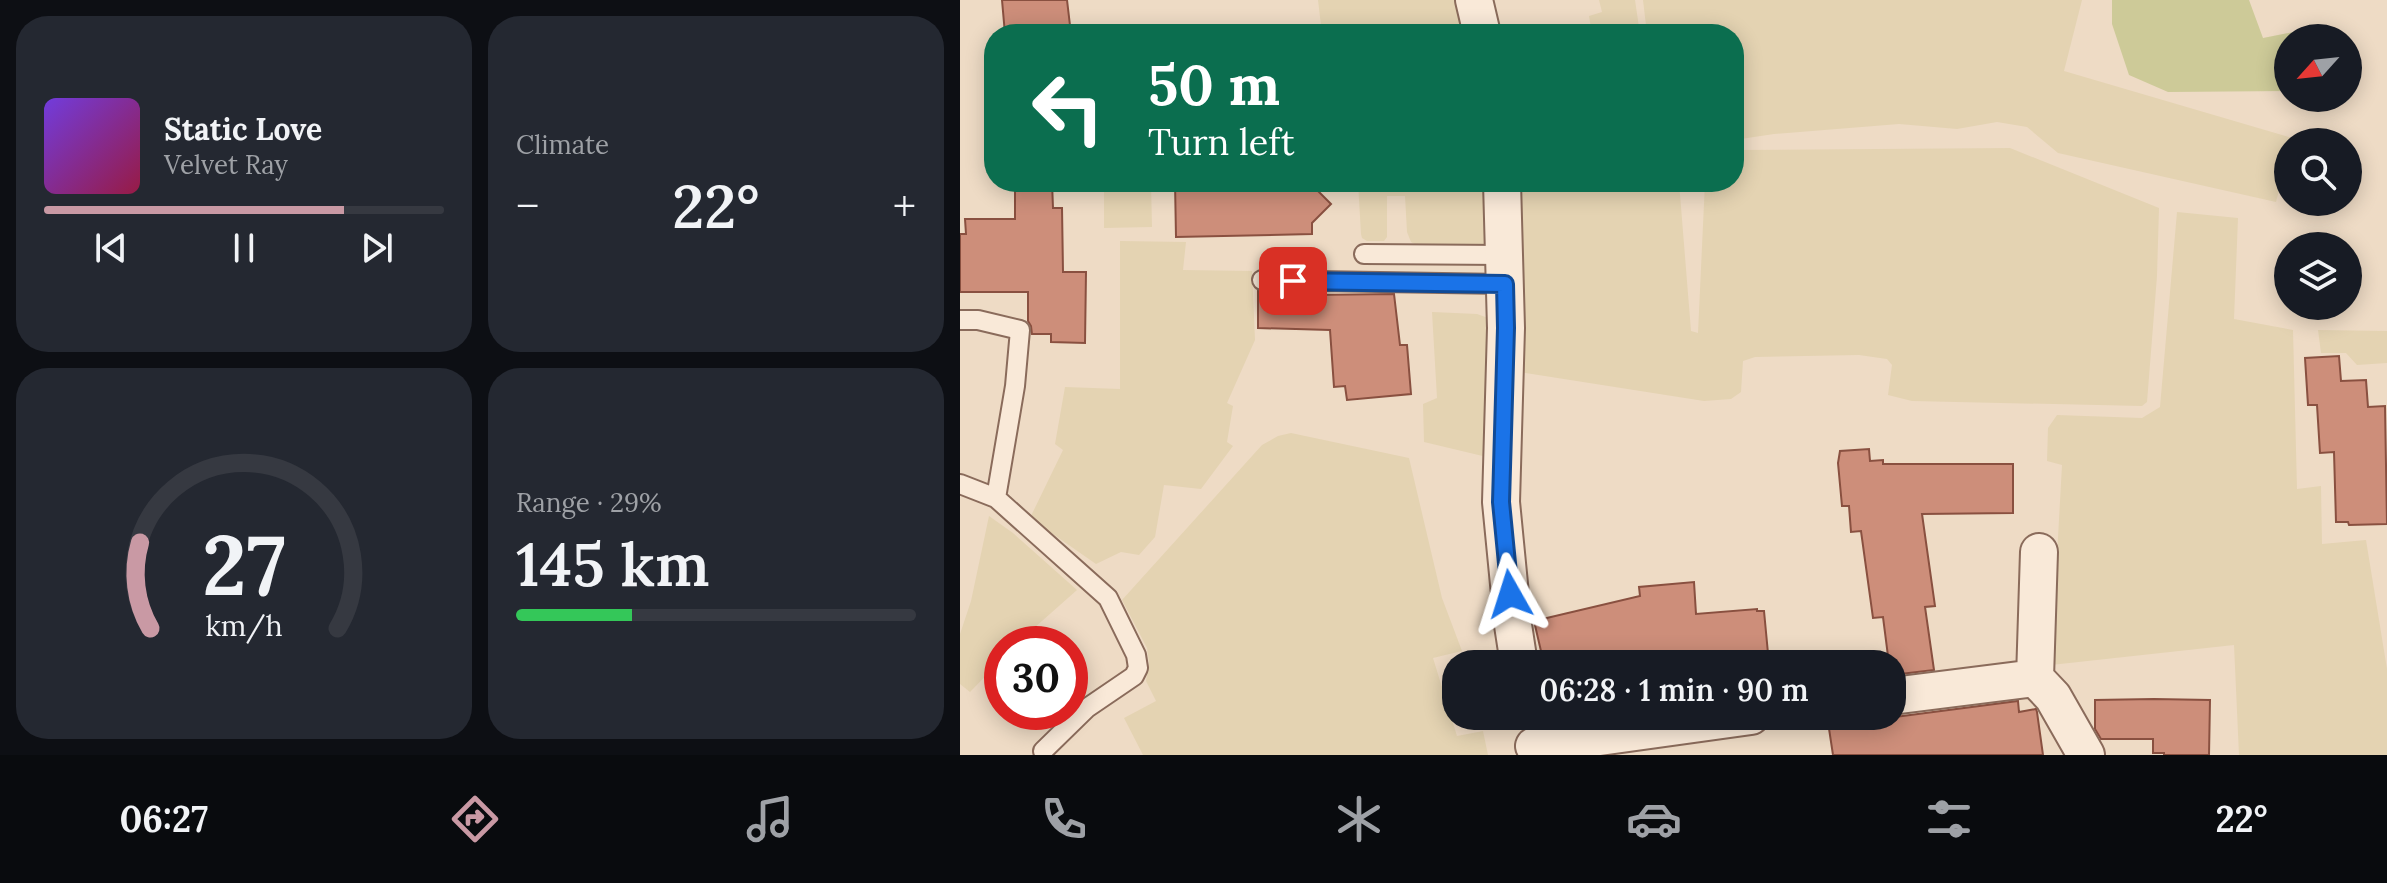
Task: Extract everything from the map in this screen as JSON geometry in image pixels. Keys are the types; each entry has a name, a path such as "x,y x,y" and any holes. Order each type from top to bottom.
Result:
{"street":[{"path":"1474,0 1480,24"},
{"path":"1502,192 1506,328 1501,502 1517,650"},
{"path":"2039,552 2035,678 2053,697 2086,755"},
{"path":"1906,694 2035,678"},
{"path":"1533,739 1618,730"}],"lane":[{"path":"1364,254 1504,270"},
{"path":"1262,280 1504,270"},
{"path":"960,320 978,320 1020,330 1015,386 996,498"},
{"path":"960,484 996,498 1108,598 1136,655 1138,668 1134,676 1087,708 1043,751"}],"shaded area":[{"path":"1318,0 1466,0 1472,24 1321,24"},
{"path":"1599,0 1635,0 1639,24 1590,24 1589,16 1602,12"},
{"path":"1643,0 2082,0 2064,71 2274,133 2274,202 2058,153 2027,127 1997,122 1957,129 1899,124 1744,138 1744,24 1646,24"},
{"path":"2112,0 2249,0 2263,38 2274,36 2274,91 2168,92 2129,75 2112,24"},
{"path":"2010,148 2159,208 2147,402 2142,406 1912,401 1888,395 1892,365 1887,359 1859,355 1755,357 1743,361 1741,392 1731,399 1704,401 1513,371 1523,300 1521,192 1680,192 1691,331 1698,333 1705,192 1744,192 1744,150"},
{"path":"1104,192 1151,192 1152,227 1104,228"},
{"path":"1359,192 1493,192 1496,233 1482,246 1417,245 1411,242 1407,232 1405,196 1387,196 1387,237 1384,241 1367,241 1361,234"},
{"path":"2177,212 2238,218 2234,319 2293,330 2297,489 2321,486 2322,544 2366,540 2387,669 2387,755 2239,755 2234,645 2051,665 2062,465 2047,461 2048,428 2057,415 2142,418 2160,407"},
{"path":"1120,241 1186,242 1183,270 1252,271 1255,340 1227,403 1233,406 1227,442 1233,446 1201,489 1164,485 1155,537 1139,555 1121,552 1096,564 1030,518 1063,450 1055,444 1065,387 1120,389"},
{"path":"1432,312 1477,314 1494,320 1491,458 1424,442 1423,404 1437,398"},
{"path":"2318,330 2387,331 2387,363 2357,365 2346,353 2321,353"},
{"path":"1291,433 1409,458 1442,598 1462,650 1442,650 1442,656 1433,658 1442,687 1442,730 1455,730 1457,736 1483,731 1488,755 1143,755 1124,718 1156,701 1146,681 1149,662 1147,648 1122,600 1262,445"},
{"path":"989,516 1013,533 1077,590 1036,626 984,626 984,678 970,692 960,684 960,634 971,601"}],"building":[{"path":"1002,0 1067,0 1070,24 1004,24"},
{"path":"1015,192 1052,192 1053,208 1062,208 1063,272 1086,272 1085,343 1051,342 1051,334 1032,334 1028,321 1028,292 960,292 960,234 966,234 965,219 1015,219"},
{"path":"1175,192 1319,192 1331,204 1312,223 1312,234 1176,237"},
{"path":"1258,291 1311,295 1394,294 1400,345 1407,345 1411,394 1347,400 1345,386 1334,387 1330,330 1258,328"},
{"path":"2339,356 2341,381 2366,380 2368,407 2385,406 2387,524 2349,525 2348,522 2336,522 2334,452 2320,453 2317,405 2308,405 2305,358"},
{"path":"1869,449 1870,461 1883,460 1883,464 2013,464 2013,513 1922,514 1935,606 1925,607 1934,670 1906,673 1906,650 1887,650 1883,617 1873,618 1861,531 1851,532 1849,506 1842,506 1838,463 1840,451"},
{"path":"1694,582 1696,614 1764,611 1768,650 1541,650 1534,621 1640,596 1639,587"},
{"path":"2095,700 2210,700 2209,755 2153,753 2153,739 2101,739 2095,729"},
{"path":"2018,701 2019,712 2036,709 2043,755 1833,755 1829,730 1906,730 1906,716"}],"route":[{"path":"1293,281 1505,284 1501,502 1510,594"}]}
